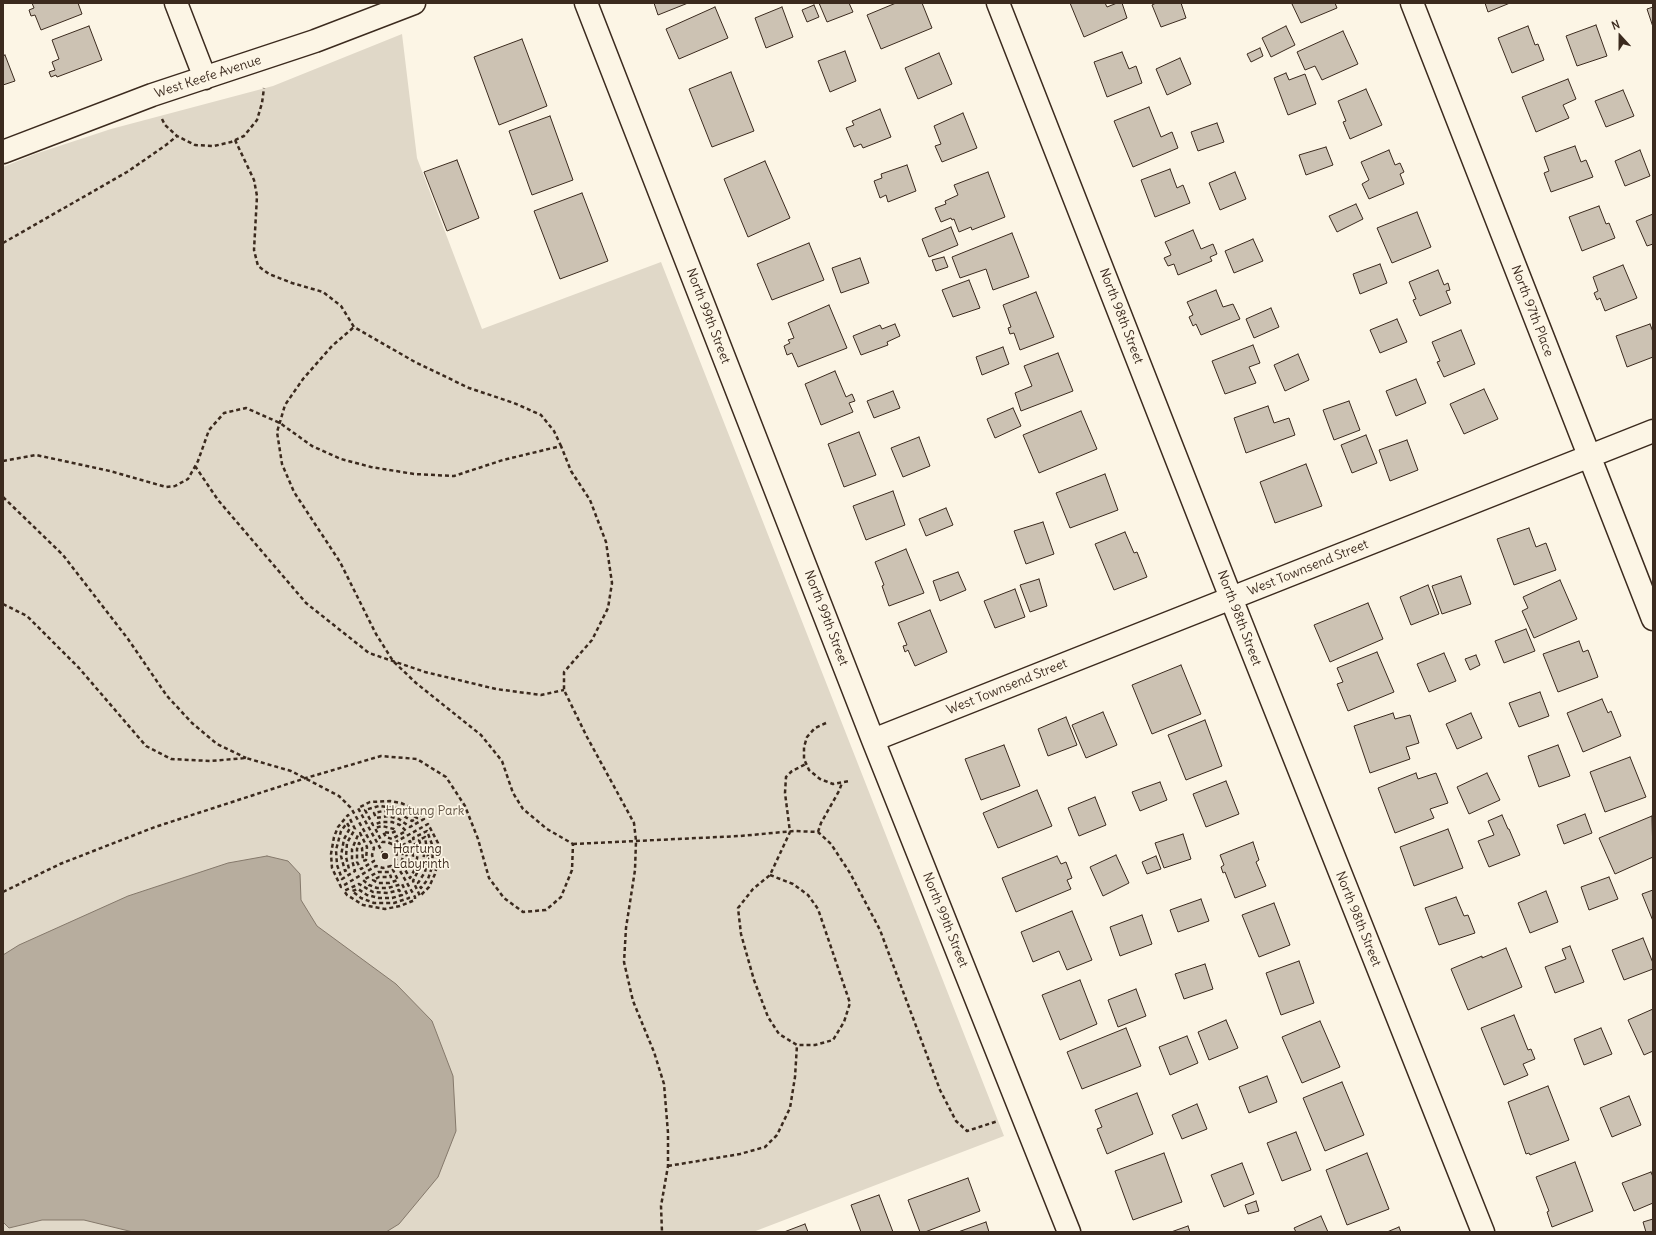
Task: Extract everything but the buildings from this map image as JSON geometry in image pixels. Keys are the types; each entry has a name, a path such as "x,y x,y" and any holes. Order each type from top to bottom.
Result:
{"street":[{"path":"176,3 205,78"},
{"name":"West Keefe Avenue","path":"3,152 152,95 315,41 414,3"},
{"name":"North 99th Street","path":"586,3 873,740 1069,1232"},
{"name":"North 98th Street","path":"998,3 1231,598 1483,1232"},
{"name":"North 97th Place","path":"1412,3 1653,619"},
{"name":"West Townsend Street","path":"873,740 1653,431"}],"path":[{"path":"160,116 165,125 177,136 195,145 214,146 244,136 257,120 262,103 264,88"},
{"path":"3,242 126,172 177,136"},
{"path":"235,140 254,180 257,196 254,250 258,266 269,274 292,284 323,292 340,306 354,327 415,362 456,382 541,415 554,431 571,471 590,500 606,542 612,583 608,608 592,640 564,672 564,690 587,737 634,824 636,841 635,870 626,928 624,962 633,1001 654,1052 664,1084 668,1133 668,1166 661,1206 662,1232"},
{"path":"354,327 332,346 303,378 285,405 277,432 282,464 294,492 340,562 376,634 393,661 416,684 481,735 502,761 514,793 523,809 547,830 573,844 790,832 818,832 832,844 850,873 880,930 940,1090 956,1121 967,1131 1021,1111"},
{"path":"3,461 36,455 110,471 166,487 175,486 188,479 195,466 209,430 224,413 246,408 267,416 280,423 312,446 341,459 371,467 414,474 454,476 503,460 561,446"},
{"path":"195,466 218,500 306,603 369,653 425,672 496,689 541,695 564,690"},
{"path":"3,497 63,555 128,639 167,696 192,723 217,744 246,758 291,771 306,778 339,796 351,808 374,848 372,856 374,861 360,869 357,862 357,849 359,843 362,848 362,862 366,860 367,847 360,833 352,849 352,860 355,871 342,879 337,865 336,850 341,831 347,823 350,828 344,839 341,856 345,871 349,869 346,857 347,847 355,829 348,815 338,827 334,837 331,854 332,868 341,887 376,866 383,868 391,866 398,880 389,883 378,883 373,880 379,877 391,877 389,872 378,872 363,880 368,885 377,888 388,888 402,884 409,898 400,902 388,904 367,900 352,892 358,889 367,895 379,898 392,898 402,895 399,890 388,894 374,892 358,884 344,891 347,895 363,905 386,909 400,906 415,900 415,896 395,862 397,857 396,849 410,841 413,856 410,868 407,862 406,848 402,850 403,857 401,863 410,878 415,869 418,853 413,838 426,831 433,847 432,867 428,878 421,888 418,883 425,872 428,857 424,837 419,840 424,855 423,861 413,881 420,896 425,891 435,874 438,856 438,843 428,824 392,844 382,842 375,828 382,826 394,829 396,831 383,832 386,837 392,839 406,831 400,825 392,822 373,824 365,810 383,806 403,809 417,818 412,821 402,815 383,811 374,814 376,818 388,816 399,819 410,827 424,819 415,809 401,804 390,801 370,802 358,808 384,855"},
{"path":"3,604 27,616 74,663 146,746 171,759 210,761 246,758"},
{"path":"826,723 815,728 808,737 804,747 804,759 809,770 820,779 834,784 849,781"},
{"path":"3,892 60,864 154,827 306,778 381,756 417,759 446,777 466,806 478,839 489,878 504,898 523,912 546,910 561,897 572,870 573,844"},
{"path":"770,875 793,884 808,895 818,909 850,1002 844,1022 833,1040 815,1045 797,1045 779,1034 768,1017 741,934 738,908 752,889 770,875 790,832 785,794 786,777 792,771 806,764"},
{"path":"818,832 820,823 839,791 842,783"},
{"path":"668,1166 740,1154 766,1147 777,1135 790,1108 795,1077 797,1045"}],"green space":[{"name":"Hartung Park","path":"402,34 417,158 482,329 661,262 1004,1136 753,1232 3,1232 3,167 35,154 111,129 273,86"}],"shaded area":[{"path":"267,856 288,861 300,874 301,900 317,926 396,984 432,1021 453,1076 456,1131 438,1177 399,1224 386,1232 133,1232 84,1220 42,1220 9,1228 3,1222 3,955 19,945 128,896 228,863"}],"place":[{"name":"Hartung Labyrinth","path":"385,856"}]}
